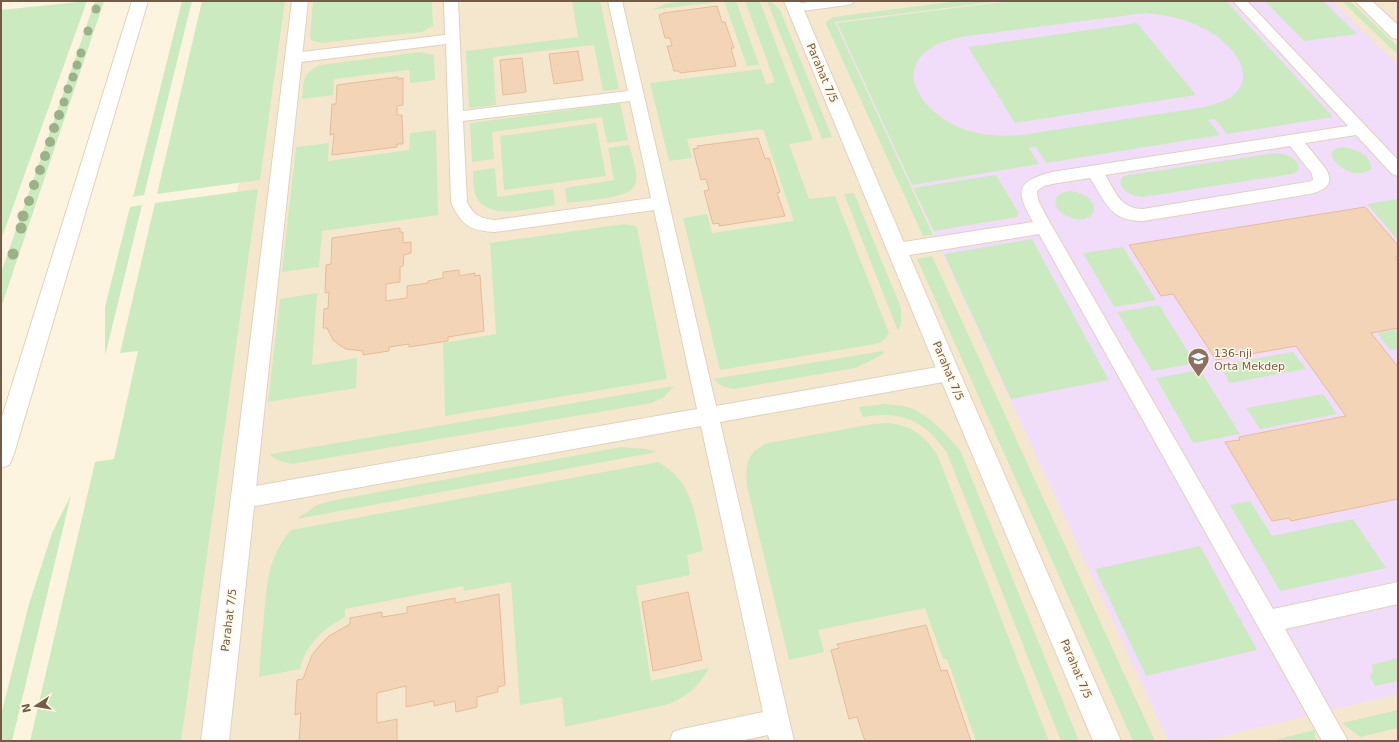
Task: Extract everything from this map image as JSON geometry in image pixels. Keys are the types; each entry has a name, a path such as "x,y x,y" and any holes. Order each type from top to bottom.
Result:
{"street":[{"path":"1,457 140,1"},
{"name":"Parahat 7/5","path":"215,741 300,1"},
{"path":"1362,1 1398,34"},
{"name":"Parahat 7/5","path":"793,4 1107,741"}],"lane":[{"path":"451,1 459,202 463,213 471,222 495,226 660,202"},
{"path":"617,1 636,95 779,731 682,741"},
{"path":"793,4 847,1"},
{"path":"1240,1 1398,170"},
{"path":"293,58 453,39"},
{"path":"456,117 636,95"},
{"path":"1336,741 1044,227 1030,200 1029,189 1038,182 1052,178 1360,129"},
{"path":"1094,171 1117,207 1130,215 1143,215 1310,188 1321,183 1320,173 1293,139"},
{"path":"897,250 1044,227"},
{"path":"244,498 949,373"},
{"path":"1268,621 1398,593"}],"shaded area":[{"path":"268,1 1398,1 1398,741 148,741"},
{"name":"136-nji Orta Mekdep","path":"1007,1 1332,1 1398,65 1398,694 1203,741 1168,741 836,23"}],"green space":[{"path":"87,1 1,240 1,10"},
{"path":"95,1 104,1 1,308 1,273"},
{"path":"182,1 192,1 144,195 133,197"},
{"path":"202,1 285,1 260,180 157,194"},
{"path":"313,1 432,1 433,26 422,32 320,43 311,40 310,36"},
{"path":"572,1 600,1 619,89 603,91 594,45 493,57 496,105 469,108 466,51 578,37"},
{"path":"684,1 717,2 652,10 665,4"},
{"path":"724,1 736,1 759,65 747,66"},
{"path":"745,1 760,2 813,140 789,144 809,199 835,196 889,333 880,343 720,370 683,218 707,214 712,233 794,221 763,129 687,139 692,158 669,161 650,83 761,69 766,84 775,82"},
{"path":"767,1 773,3 780,10 832,137 822,139"},
{"path":"959,1 1000,1 835,22 933,235 923,236 826,22 833,17"},
{"path":"1011,1 1226,1 1333,117 1227,134 1215,119 1208,120 1220,135 1046,163 1036,147 1029,148 1039,164 912,185 837,23","holes":["1145,13 1177,18 1192,23 1216,35 1232,51 1242,69 1243,79 1239,88 1228,99 1205,107 1021,135 1003,136 968,131 952,124 933,111 925,103 915,83 914,73 917,63 924,53 937,45 951,40 961,37"]},
{"path":"1265,1 1323,1 1357,34 1304,41"},
{"path":"1342,1 1350,1 1398,47 1398,55"},
{"path":"1137,23 1196,95 1015,123 968,47"},
{"path":"421,52 434,55 435,80 410,83 409,70 334,79 333,95 302,99 306,75 320,65"},
{"path":"620,103 628,140 607,143 602,117 492,132 494,159 472,162 470,123"},
{"path":"596,123 606,176 504,190 500,136"},
{"path":"436,130 438,215 322,231 319,267 282,272 296,147 329,143 328,161 409,150 410,133"},
{"path":"629,145 635,165 636,176 635,185 631,190 615,196 567,203 565,188 614,180 608,148"},
{"path":"1344,147 1358,151 1366,156 1371,164 1371,169 1366,172 1355,173 1349,172 1339,166 1332,157 1332,152 1337,148"},
{"path":"1275,153 1293,158 1299,167 1298,171 1292,174 1143,197 1128,193 1123,189 1120,182 1122,177 1128,175"},
{"path":"495,168 497,197 553,189 555,205 520,211 497,210 487,207 479,201 474,190 473,171"},
{"path":"996,175 1018,212 1017,217 934,231 913,188"},
{"path":"258,189 181,741 30,741 95,462 114,459 138,351 120,353 155,203"},
{"path":"1071,191 1083,195 1090,200 1094,206 1090,216 1084,219 1076,219 1060,212 1055,202 1057,197 1064,192"},
{"path":"854,193 901,308 901,324 898,331 844,194"},
{"path":"1398,199 1398,240 1367,204"},
{"path":"142,205 105,356 105,307 130,207"},
{"path":"624,224 635,226 637,228 667,379 445,416 443,343 496,334 490,243"},
{"path":"1032,239 1109,380 1011,399 944,254"},
{"path":"1123,247 1156,300 1114,307 1083,253"},
{"path":"932,256 1155,741 1133,741 917,259"},
{"path":"317,293 312,365 357,358 356,388 268,402 280,299"},
{"path":"1159,305 1195,363 1152,371 1117,312"},
{"path":"1398,329 1398,349 1390,350 1377,333"},
{"path":"883,351 884,353 876,358 855,368 733,389 722,386 713,379"},
{"path":"1293,352 1306,369 1230,383 1219,365"},
{"path":"1200,370 1240,434 1193,443 1156,378"},
{"path":"674,386 664,397 652,403 292,464 277,460 271,456 271,454"},
{"path":"1323,394 1337,414 1260,429 1246,408"},
{"path":"885,404 904,406 920,413 935,424 960,450 1079,741 1061,741 947,453 930,433 911,420 889,415 863,417 859,407"},
{"path":"888,423 904,426 916,432 927,441 937,454 1049,741 976,741 947,659 943,659 925,608 818,630 824,652 789,660 747,486 746,472 749,460 756,450 768,443 873,424"},
{"path":"621,447 646,449 657,452 297,519 317,505 330,501"},
{"path":"658,462 670,470 686,489 691,500 703,551 687,555 690,575 636,586 651,681 709,668 697,685 688,694 676,701 669,704 565,727 562,697 520,705 511,582 464,591 463,586 345,609 345,617 330,626 316,638 306,652 300,669 259,677 266,592 270,570 273,560 283,540 291,530"},
{"path":"71,495 12,741 1,741 1,715 29,604 52,533"},
{"path":"1250,501 1272,536 1353,519 1386,568 1280,591 1230,505"},
{"path":"1200,546 1257,650 1146,676 1095,569"},
{"path":"1398,658 1398,681 1375,686 1370,677 1373,670 1371,665"},
{"path":"1398,710 1398,728 1360,737 1342,723"},
{"path":"1314,730 1316,741 1271,741"}],"building":[{"path":"717,6 722,22 725,22 734,48 731,48 736,66 680,73 679,71 674,71 667,46 672,46 670,38 665,38 659,15 663,13"},
{"path":"578,51 583,80 554,84 549,54"},
{"path":"522,58 526,92 503,95 500,60"},
{"path":"398,77 398,79 403,78 403,105 397,106 397,115 402,115 403,144 397,144 397,147 332,155 334,134 330,135 332,104 336,104 337,85"},
{"path":"758,138 765,159 769,158 780,192 777,193 785,216 719,226 719,223 713,224 704,191 709,190 706,179 701,180 693,149 698,148 697,146"},
{"path":"1365,207 1398,245 1398,256 1395,257 1398,261 1398,328 1371,333 1398,367 1398,499 1291,521 1289,518 1272,521 1225,442 1240,440 1239,437 1346,416 1296,346 1216,360 1173,294 1161,296 1129,245"},
{"path":"400,228 400,232 403,232 403,243 411,242 411,253 404,255 403,266 400,267 400,282 386,284 386,301 407,298 407,286 428,283 428,281 443,278 443,272 459,270 459,276 475,273 475,276 480,275 484,331 448,337 448,341 409,347 409,344 389,347 389,351 363,355 363,351 346,349 339,345 333,340 327,328 323,328 324,309 328,308 329,292 325,293 326,265 331,264 332,238"},
{"path":"688,592 702,660 653,671 642,602"},
{"path":"499,594 505,685 498,687 498,692 477,697 477,707 456,712 455,701 434,706 434,701 406,707 406,686 377,693 377,723 397,719 397,741 299,741 301,713 295,715 297,680 303,679 312,655 320,645 329,636 350,624 350,618 382,612 382,617 407,613 407,607 455,598 455,603"},
{"path":"926,625 941,671 947,670 971,741 865,741 857,717 849,719 831,650 839,648 837,644"}],"place":[{"name":"136-nji Orta Mekdep","path":"1199,378"}]}
